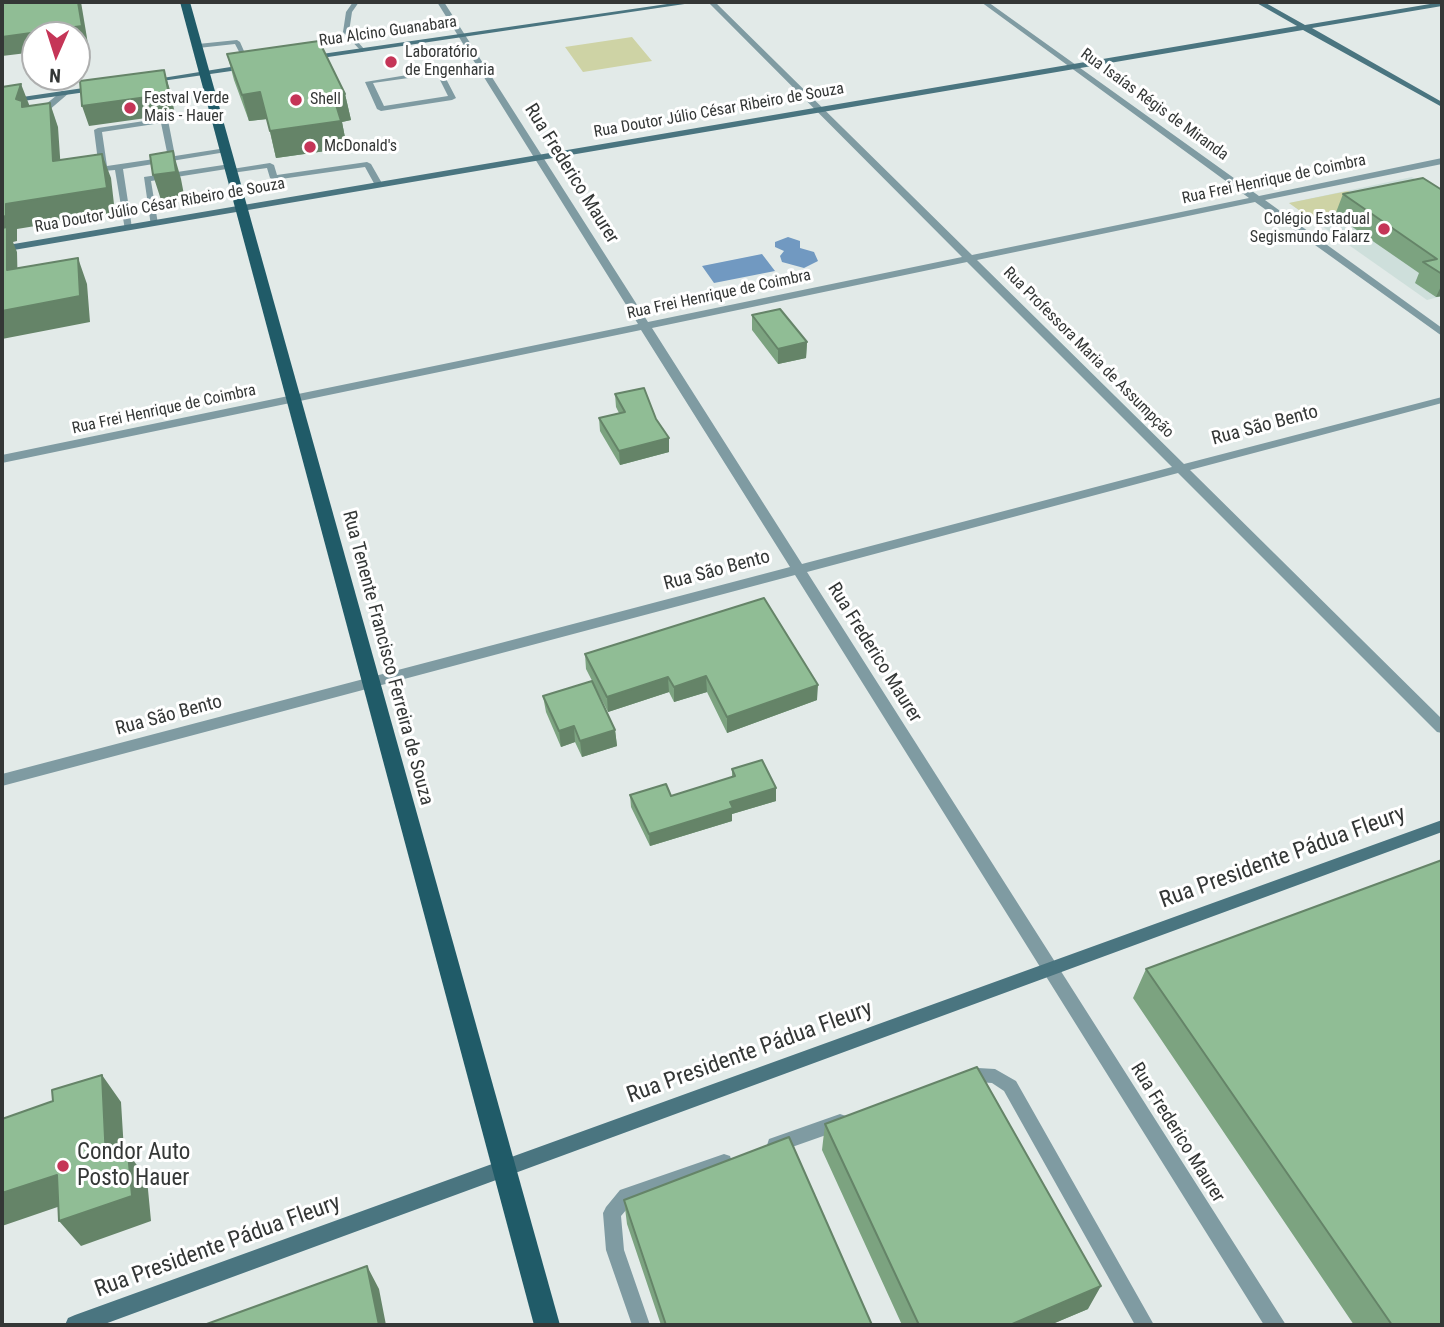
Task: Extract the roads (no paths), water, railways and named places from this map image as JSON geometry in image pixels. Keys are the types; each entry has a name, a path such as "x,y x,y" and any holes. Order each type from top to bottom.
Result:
{"main road":[{"name":"Rua Tenente Francisco Ferreira de Souza","path":"186,2 547,1325"},
{"name":"Rua Alcino Guanabara","path":"299,59 694,2"},
{"path":"1259,2 1442,105"},
{"name":"Rua Doutor Júlio César Ribeiro de Souza","path":"2,249 1442,4"},
{"path":"141,82 261,64"},
{"path":"2,102 103,87"},
{"name":"Rua Presidente Pádua Fleury","path":"75,1325 1442,826"}],"street":[{"name":"Rua Frederico Maurer","path":"440,2 1276,1325"},
{"name":"Rua Professora Maria de Assumpção","path":"712,2 1442,727"},
{"name":"Rua Isaías Régis de Miranda","path":"984,2 1442,333"},
{"name":"Rua Frei Henrique de Coimbra","path":"2,459 1442,161"},
{"name":"Rua São Bento","path":"2,780 1442,400"}],"lane":[{"path":"355,2 349,12 346,32 362,50"},
{"path":"198,46 237,42 249,66"},
{"path":"439,71 452,98 381,109 369,82 439,71 480,65"},
{"path":"30,120 65,93"},
{"path":"172,159 164,120 98,130 103,169 172,159 271,166 274,178 367,164 379,185"},
{"path":"154,223 147,179 229,163"},
{"path":"120,167 128,228"},
{"path":"951,1084 978,1075 995,1076 1010,1086 1144,1325"},
{"path":"641,1325 615,1250 612,1213 626,1196 860,1115"}],"water":[{"path":"788,237 800,241 800,248 814,252 818,261 804,268 782,262 780,256 784,251 775,247 775,242"},
{"path":"762,254 775,271 714,283 702,266"}],"place":[{"name":"Laboratório de Engenharia","path":"391,62"},
{"name":"Shell","path":"296,100"},
{"name":"Festval Verde Mais - Hauer","path":"130,108"},
{"name":"McDonald's","path":"310,147"},
{"name":"Colégio Estadual Segismundo Falarz","path":"1384,229"},
{"name":"Condor Auto Posto Hauer","path":"63,1166"}]}
